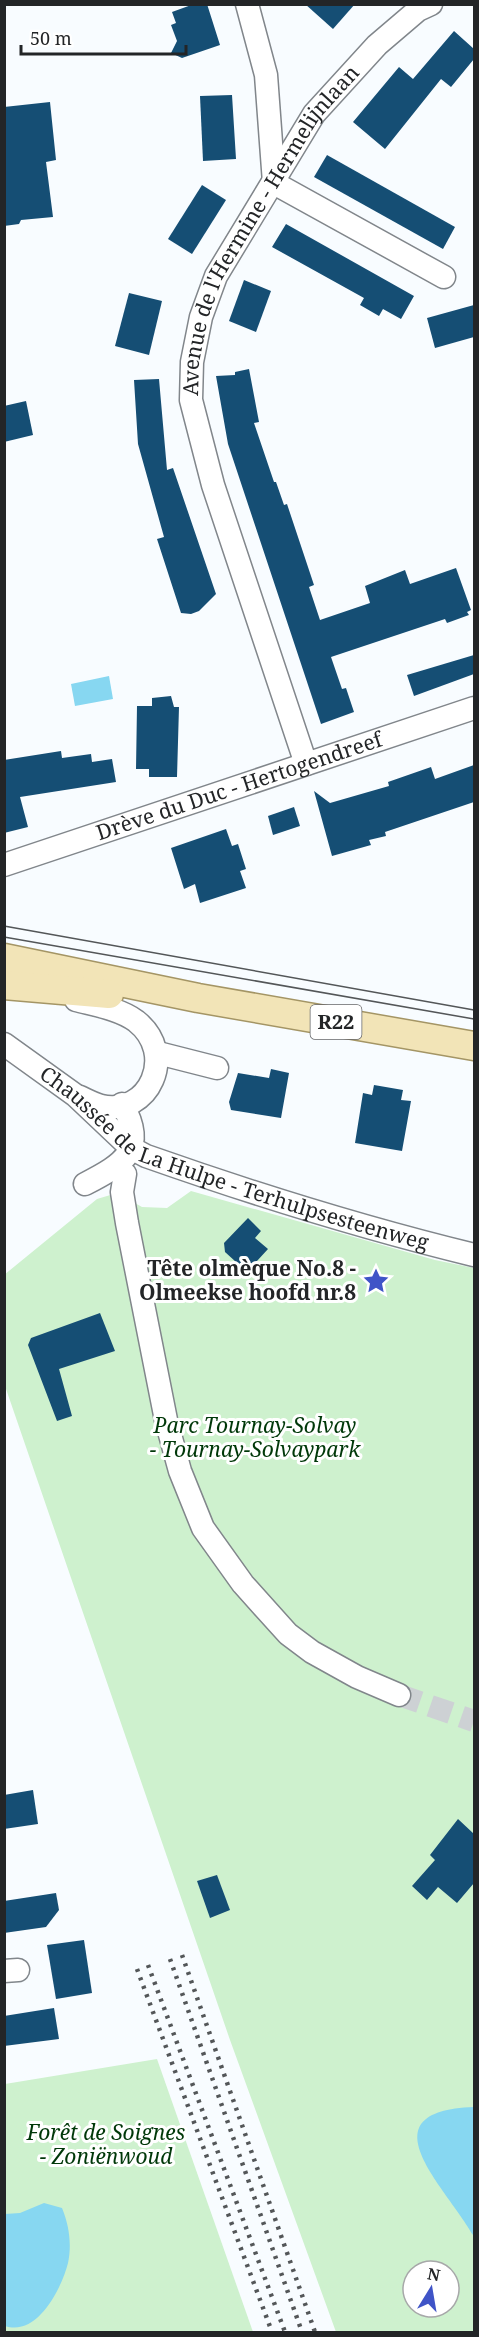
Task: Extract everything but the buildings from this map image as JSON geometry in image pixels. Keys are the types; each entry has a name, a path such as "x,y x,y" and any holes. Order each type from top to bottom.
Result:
{"main road":[{"name":"R22","path":"4,957 198,998 474,1046"},
{"name":"R22","path":"16,987 198,998"}],"street":[{"path":"247,4 266,75 274,183 444,278"},
{"name":"Avenue de l'Hermine - Hermelijnlaan","path":"306,764 213,485 190,400 192,362 198,328 216,276 314,114 377,45 420,6"},
{"name":"Drève du Duc - Hertogendreef","path":"4,866 474,708"},
{"path":"16,987 124,1014 147,1032 158,1053 157,1069 151,1084 144,1093 122,1104 102,1106 75,1095"},
{"name":"Chaussée de La Hulpe - Terhulpsesteenweg","path":"4,1044 75,1095 125,1161 243,1190 398,1236 474,1255"},
{"path":"158,1053 217,1068"},
{"path":"122,1104 135,1134 125,1161 122,1192 127,1223 166,1420 180,1471 203,1528 243,1584 288,1634 312,1652 357,1677 399,1695"},
{"path":"85,1184 125,1161"}],"green space":[{"name":"Parc Tournay-Solvay - Tournay-Solvaypark","path":"191,1191 435,1260 474,1268 474,2332 336,2332 230,2040 5,1386 4,1275 97,1199 117,1193 142,1207 167,1208"},
{"name":"Forêt de Soignes - Zoniënwoud","path":"157,2059 253,2332 5,2332 5,2084"}],"water":[{"path":"109,676 113,699 75,706 71,684"},
{"path":"474,2107 474,2238 433,2175 422,2155 417,2137 423,2122 440,2112"},
{"path":"44,2203 62,2208 66,2221 70,2249 65,2273 47,2308 38,2317 28,2324 17,2327 5,2326 5,2214 20,2213"}],"tunnel":[{"path":"399,1695 474,1721"}],"tram line":[{"path":"4,926 474,1010"},
{"path":"4,937 474,1019"}],"railway":[{"path":"182,1955 315,2332"},
{"path":"170,1959 302,2332"},
{"path":"148,1965 285,2332"},
{"path":"137,1969 272,2332"}],"place":[{"name":"Tête olmèque No.8 - Olmeekse hoofd nr.8","path":"376,1281"}]}
